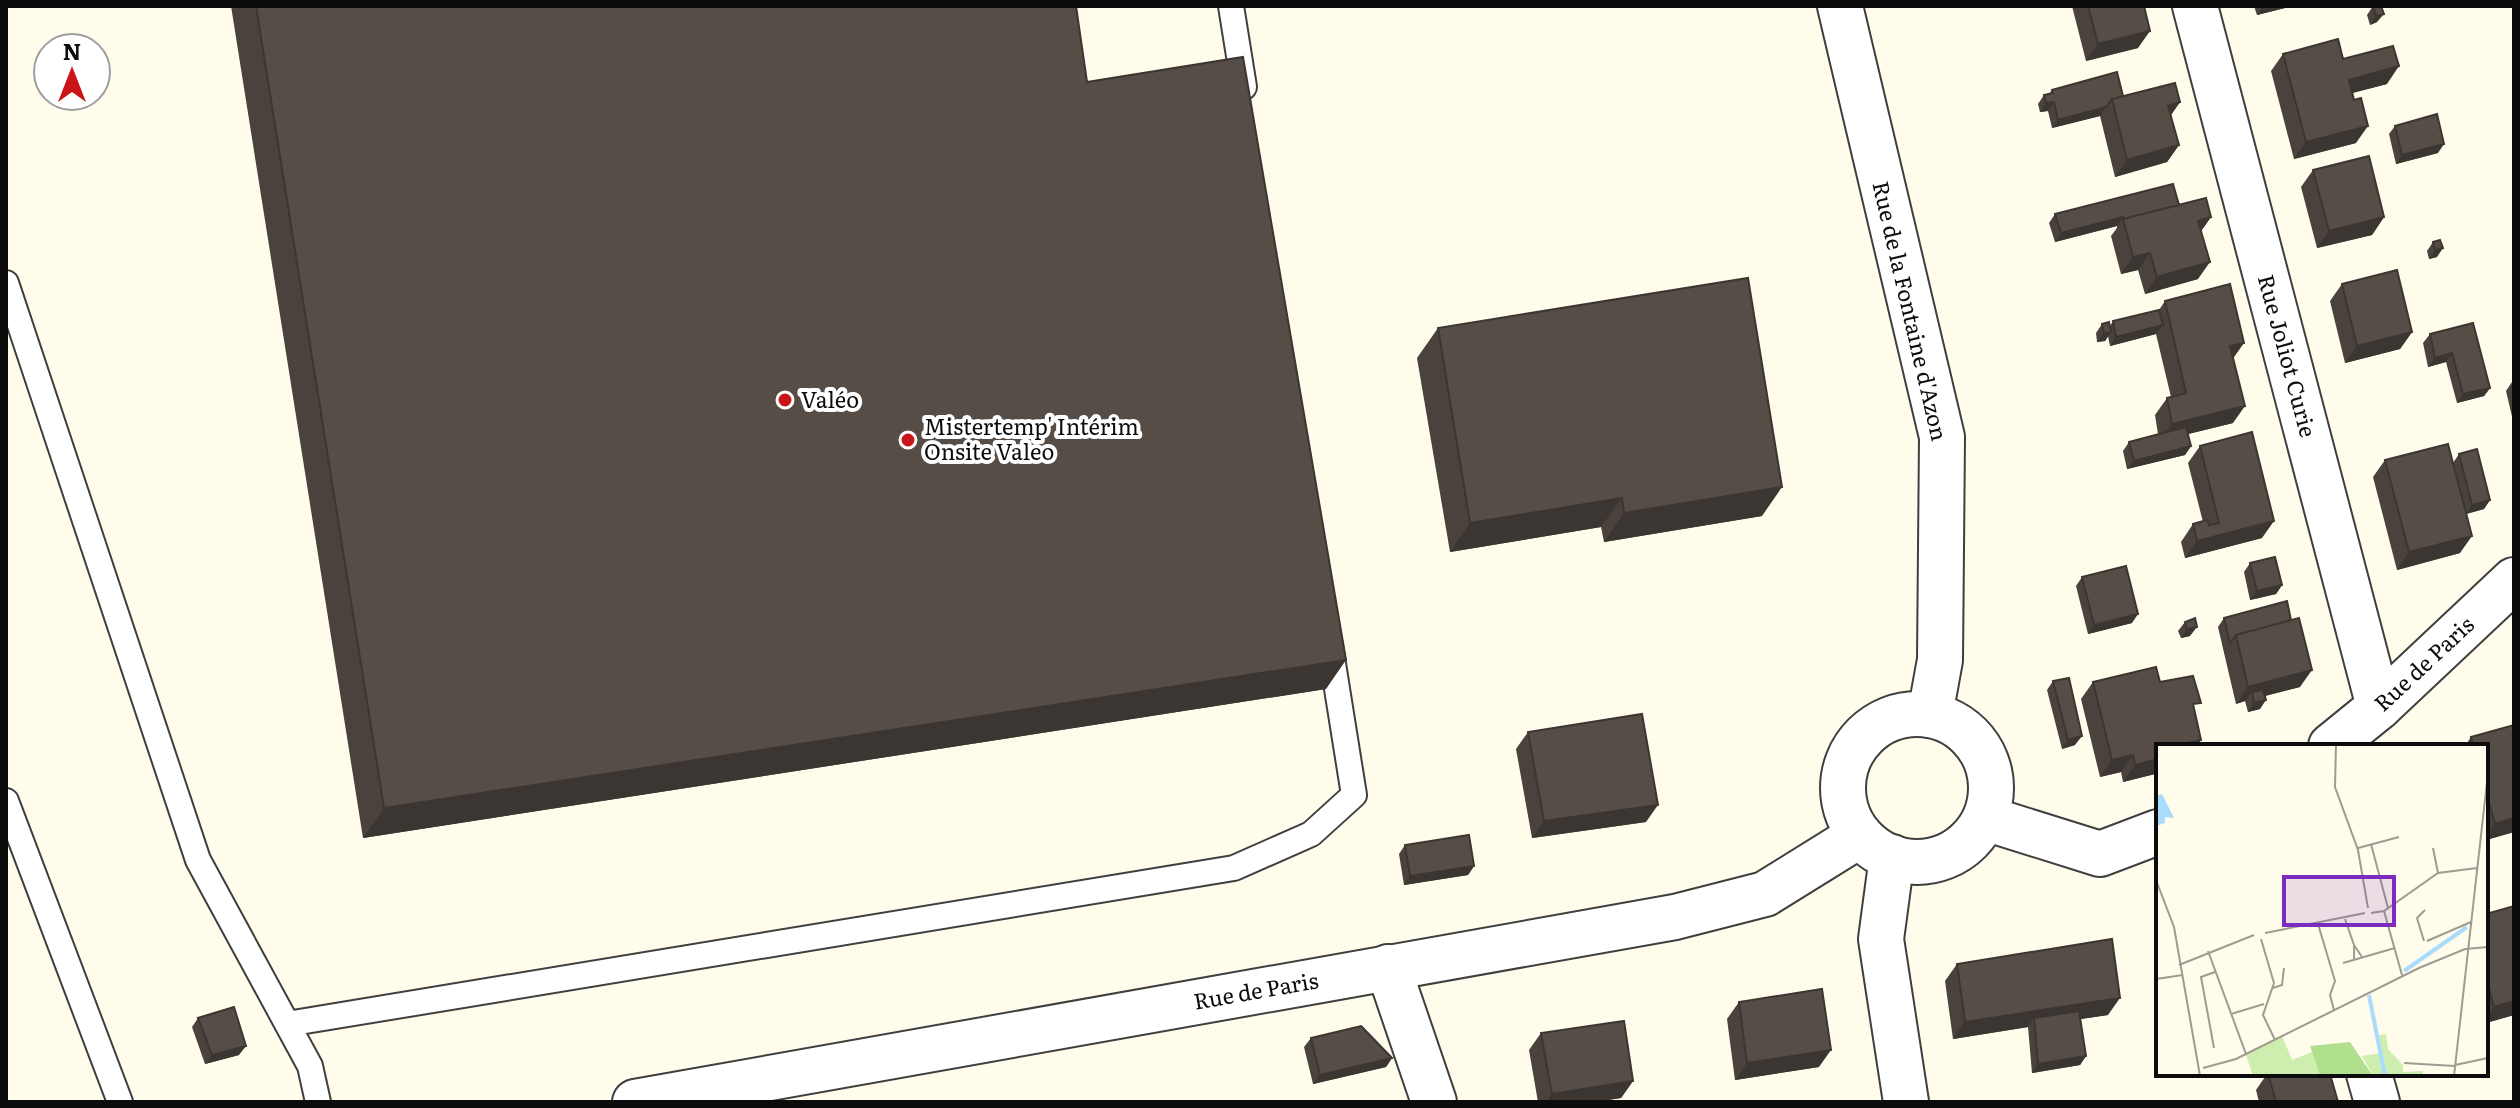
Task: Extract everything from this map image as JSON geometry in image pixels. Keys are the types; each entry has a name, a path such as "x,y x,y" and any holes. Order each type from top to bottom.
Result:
{"street":[{"name":"Rue de la Fontaine d'Azon","path":"1840,6 1942,437 1940,660 1930,715"},
{"name":"Rue Joliot Curie","path":"2195,6 2379,707"},
{"name":"Rue de Paris","path":"2333,744 2379,707 2514,580"},
{"path":"1904,715 1930,715 1951,722 1969,735 1983,753 1990,774 1991,797 1985,818 1973,837 1956,851 1935,860 1913,862 1876,846 1847,812 1843,788 1847,762 1860,740 1880,724 1904,715"},
{"path":"1985,818 2100,854 2156,833"},
{"path":"1876,846 1881,939 1906,1102"},
{"name":"Rue de Paris","path":"635,1102 785,1090 1388,967 1647,923 1765,894 1876,846"},
{"path":"1388,967 1434,1102"},
{"path":"2370,1076 2377,1102"}],"lane":[{"path":"1231,6 1248,116"},
{"path":"6,283 198,860 310,1066 318,1102"},
{"path":"287,1024 1234,868 1311,834 1354,795 1327,622"},
{"path":"6,801 120,1102"}],"building":[{"name":"Valéo","path":"256,6 1076,6 1087,82 1243,57 1346,660 384,808"},
{"path":"2088,6 2144,6 2150,31 2098,44"},
{"path":"2373,6 2381,6 2384,14 2376,16"},
{"path":"2338,39 2343,59 2393,46 2399,66 2349,80 2354,100 2361,98 2368,126 2306,142 2283,54"},
{"path":"2117,72 2123,96 2112,99 2106,107 2058,120 2054,102 2046,103 2044,95 2053,93 2052,90"},
{"path":"2175,83 2180,102 2168,106 2179,145 2127,160 2112,99"},
{"path":"2437,114 2444,144 2402,155 2395,126"},
{"path":"2369,156 2384,217 2329,231 2313,170"},
{"path":"2173,184 2179,205 2061,233 2055,214"},
{"path":"2206,198 2211,217 2198,221 2210,262 2157,277 2150,253 2133,257 2123,219"},
{"path":"2440,240 2443,248 2435,250 2433,242"},
{"path":"2397,270 2412,332 2357,346 2342,284"},
{"path":"1748,278 1782,487 1624,513 1622,498 1470,523 1438,328"},
{"path":"2230,284 2244,343 2230,346 2245,406 2172,424 2167,398 2186,393 2165,301"},
{"path":"2159,310 2163,325 2116,337 2113,321"},
{"path":"2109,322 2111,332 2104,333 2102,324"},
{"path":"2473,323 2490,388 2463,394 2452,353 2435,358 2430,334"},
{"path":"2186,427 2191,446 2134,461 2129,442"},
{"path":"2252,432 2274,521 2197,541 2193,524 2207,520 2209,525 2219,523 2200,446"},
{"path":"2448,444 2472,536 2409,552 2385,460"},
{"path":"2477,449 2490,500 2472,505 2459,454"},
{"path":"2275,557 2282,585 2257,591 2250,563"},
{"path":"2126,566 2138,614 2094,625 2082,577"},
{"path":"2287,601 2291,620 2236,635 2230,643 2224,618"},
{"path":"2195,618 2197,627 2187,629 2185,622"},
{"path":"2299,618 2312,670 2248,687 2236,635"},
{"path":"2156,667 2160,682 2193,676 2201,703 2193,704 2201,740 2184,744 2156,744 2156,760 2135,765 2133,755 2112,760 2093,682"},
{"path":"2069,678 2082,736 2068,740 2053,681"},
{"path":"2263,690 2266,700 2254,703 2252,692"},
{"path":"1642,714 1658,805 1544,821 1528,732"},
{"path":"2514,725 2514,818 2495,824 2488,799 2488,744 2473,744 2471,737"},
{"path":"1469,835 1474,866 1410,876 1405,845"},
{"path":"2514,906 2514,1001 2494,1007 2488,984 2488,913"},
{"path":"2112,939 2120,998 1965,1022 1957,964"},
{"path":"1822,989 1831,1050 1747,1063 1739,1002"},
{"path":"234,1007 246,1046 212,1055 198,1018"},
{"path":"2079,1011 2086,1056 2038,1064 2034,1018"},
{"path":"1624,1021 1633,1081 1552,1094 1541,1033"},
{"path":"1361,1026 1392,1058 1320,1075 1311,1038"},
{"path":"2269,1076 2331,1076 2338,1102 2276,1102"}],"place":[{"name":"Valéo","path":"785,400"},
{"name":"Mistertemp' Intérim Onsite Valeo","path":"908,440"}]}
